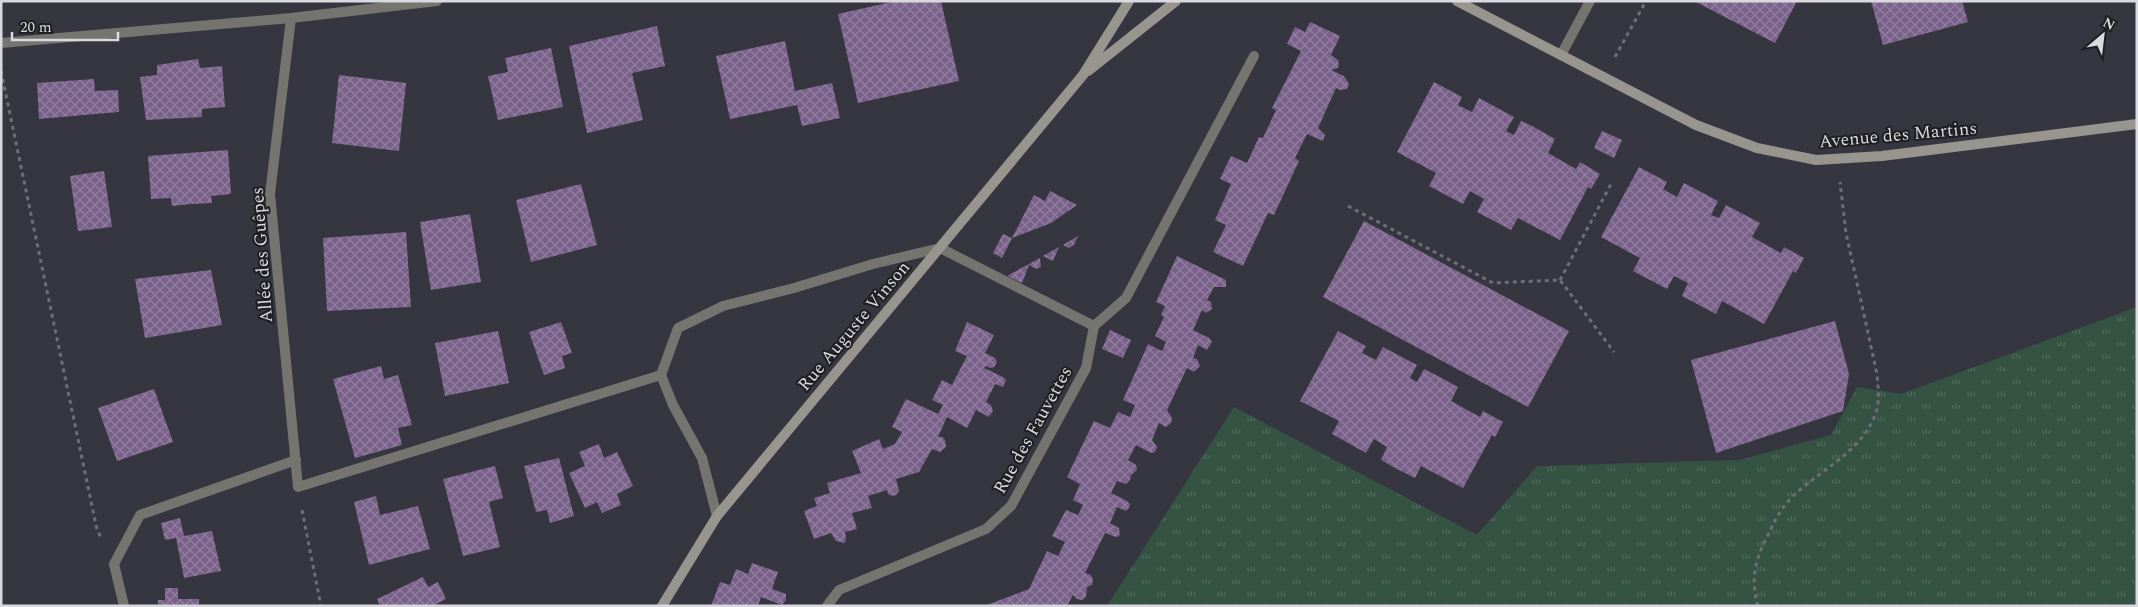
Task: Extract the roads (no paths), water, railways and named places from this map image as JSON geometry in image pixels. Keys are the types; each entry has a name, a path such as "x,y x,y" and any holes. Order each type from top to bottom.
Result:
{"main road":[{"path":"1083,75 1129,1"},
{"path":"1083,75 1176,1"},
{"name":"Avenue des Martins","path":"1457,1 1696,125 1756,148 1816,160 1890,155 2137,124"},
{"name":"Rue Auguste Vinson","path":"662,606 717,516 1083,75"}],"street":[{"path":"1,43 291,18 437,1"},
{"path":"1561,54 1590,1"},
{"name":"Allée des Guêpes","path":"291,18 270,194 298,488 661,375"},
{"path":"717,516 702,458 673,405 661,375 678,328 723,306 794,288 873,264 940,248 1094,326 1126,298 1254,56"},
{"name":"Rue des Fauvettes","path":"827,606 839,590 986,530 1011,506 1086,368 1094,326"},
{"path":"124,606 114,564 140,515 296,460"}]}
